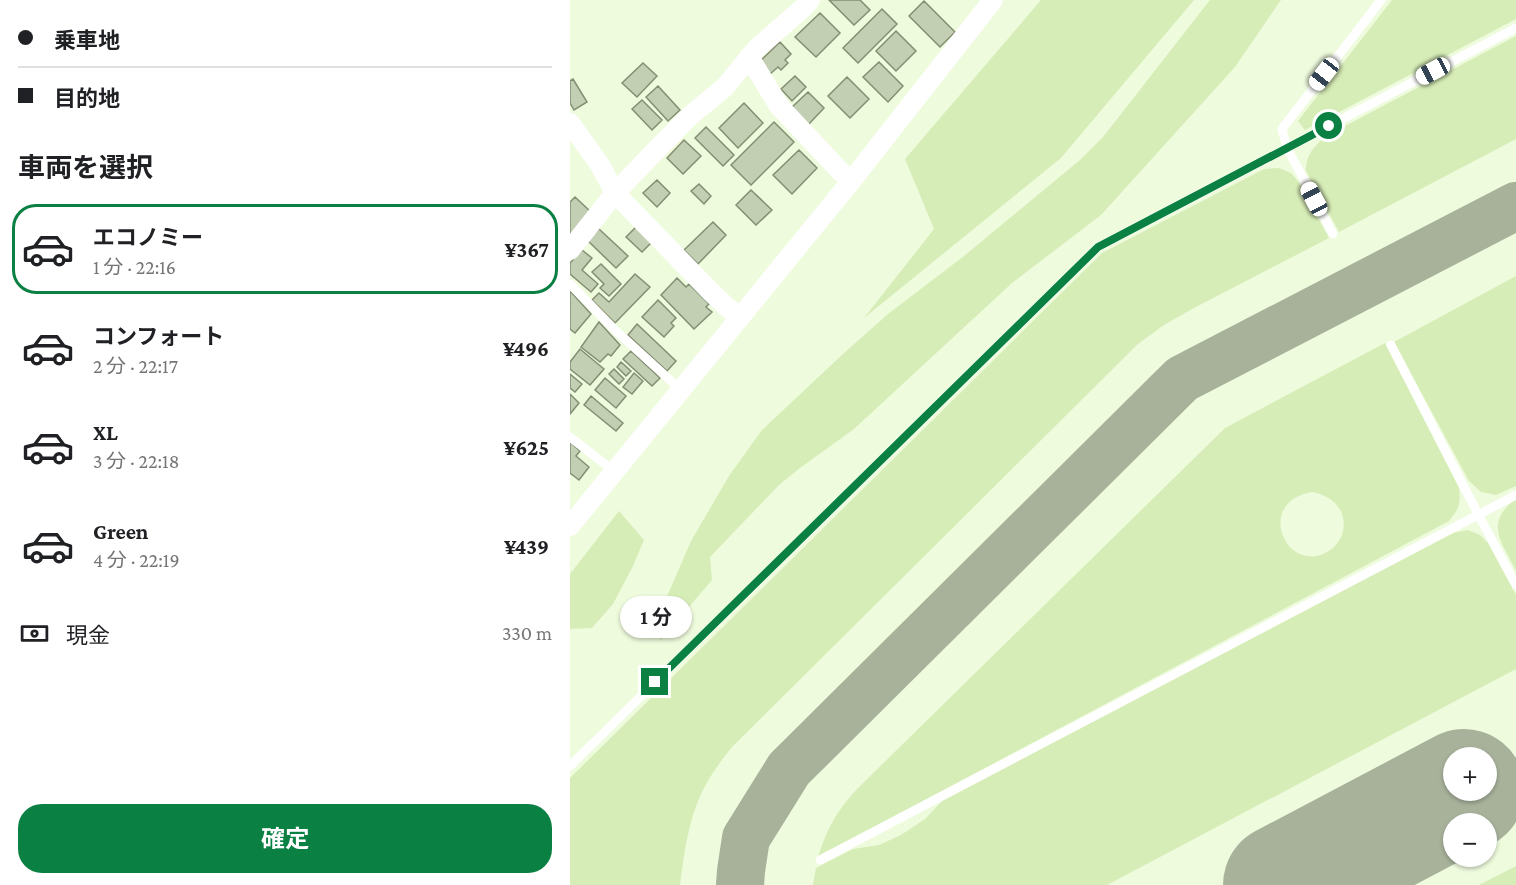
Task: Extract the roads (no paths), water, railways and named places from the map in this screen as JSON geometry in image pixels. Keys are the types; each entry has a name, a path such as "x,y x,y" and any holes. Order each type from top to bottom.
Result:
{"street":[{"path":"570,250 615,193 691,115 724,87 757,48 810,0"},
{"path":"570,525 852,180 993,0"},
{"path":"749,57 779,106 841,172 852,180"},
{"path":"570,123 600,165 615,193 712,293 740,317"}],"lane":[{"path":"1333,234 1287,148 1282,129 1382,0"},
{"path":"570,766 1098,247 1516,28"},
{"path":"570,284 615,330 681,390"},
{"path":"1391,345 1516,585"},
{"path":"570,436 614,471"},
{"path":"820,860 1516,495"}]}
